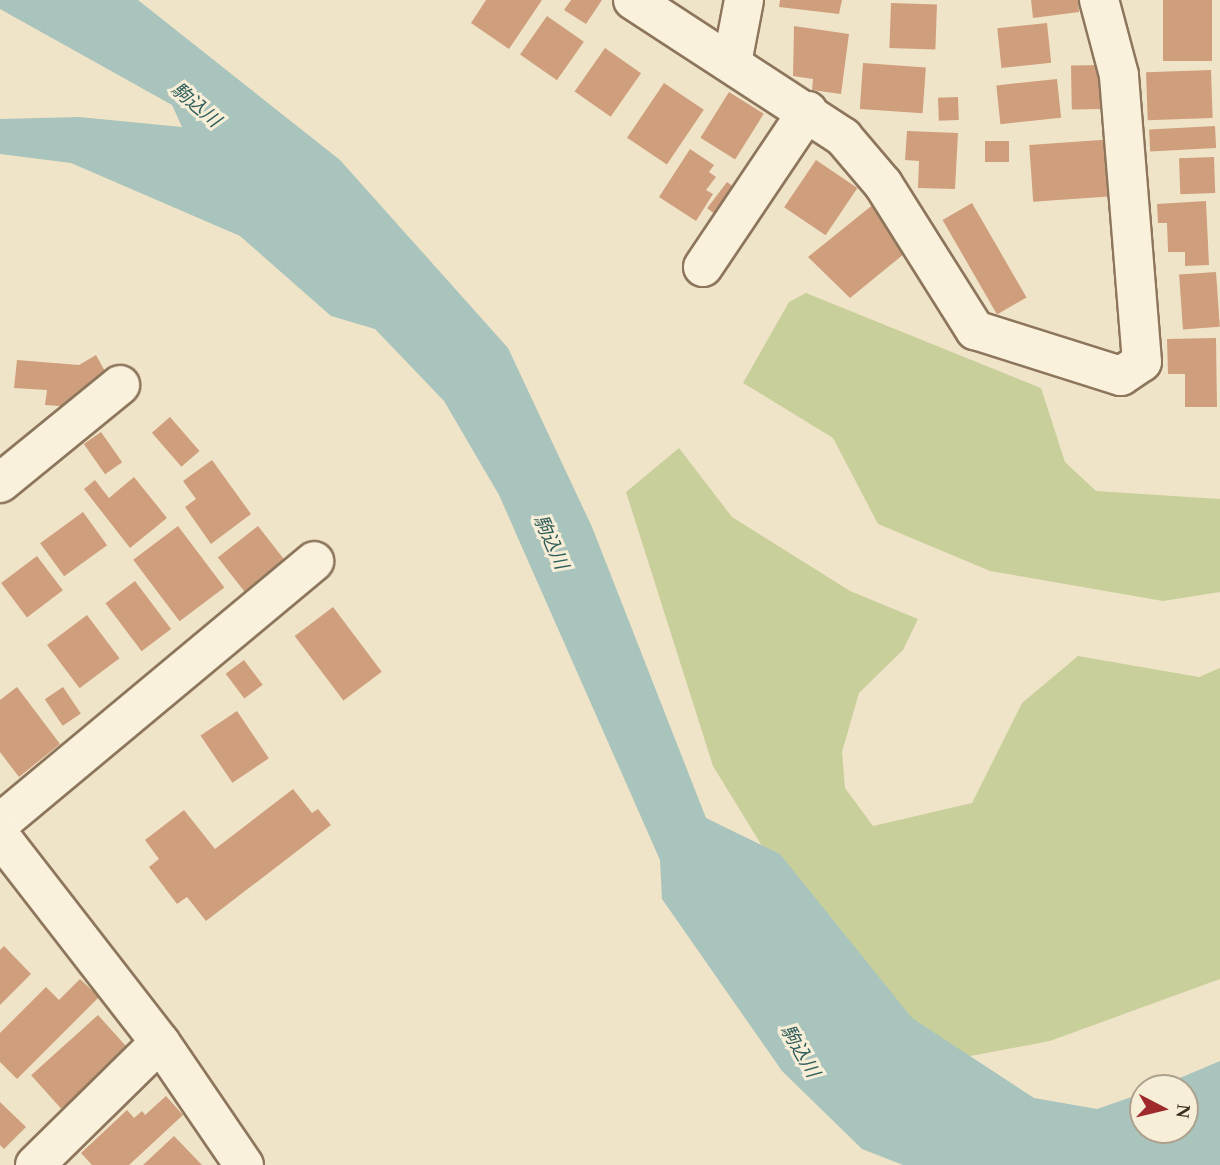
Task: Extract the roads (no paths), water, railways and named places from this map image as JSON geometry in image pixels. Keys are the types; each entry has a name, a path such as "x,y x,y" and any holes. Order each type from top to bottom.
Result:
{"street":[{"path":"632,0 808,111 842,137 883,184 975,330 1121,376 1142,362 1119,75 1099,0"},
{"path":"732,63 744,0"},
{"path":"703,267 808,111"},
{"path":"0,483 120,385"},
{"path":"0,823 314,561"},
{"path":"0,836 160,1042 244,1165"},
{"path":"35,1165 160,1042"}],"water":[{"name":"駒込川","path":"0,0 138,0 340,160 508,348 592,527 706,818 780,854 912,1018 1034,1098 1097,1109 1129,1098 1129,1144 1199,1144 1199,1074 1189,1074 1220,1061 1220,1165 903,1165 862,1149 782,1071 662,899 660,860 499,495 444,401 375,329 331,316 240,236 71,163 0,154 0,119 79,117 182,127 172,105 0,9"}]}
